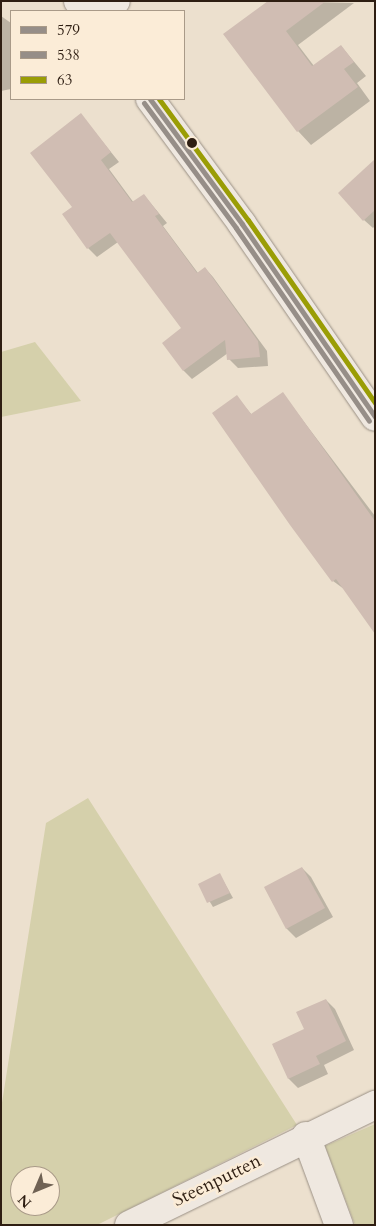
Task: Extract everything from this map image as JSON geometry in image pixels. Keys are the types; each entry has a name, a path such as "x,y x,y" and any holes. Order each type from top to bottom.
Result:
{"street":[{"path":"103,10 116,1"},
{"path":"151,100 242,224 375,417"},
{"name":"Steenputten","path":"128,1225 306,1136 375,1105"},
{"path":"306,1136 338,1225"}],"shaded area":[{"path":"35,342 81,401 1,417 1,352"},
{"path":"88,798 297,1125 97,1225 1,1225 1,1109 46,823"},
{"path":"375,1124 375,1225 355,1225 325,1146"}],"building":[{"path":"268,1 326,1 286,31 312,66 341,45 354,62 344,69 358,87 297,132 223,34"},
{"path":"81,113 111,152 101,160 132,202 144,194 159,214 155,216 197,273 205,267 258,341 260,357 227,360 225,340 183,371 162,343 181,328 110,233 87,249 62,214 72,207 30,153"},
{"path":"375,159 375,210 363,221 338,193"},
{"path":"283,392 375,521 375,634 336,579 332,582 212,413 237,395 251,414"},
{"path":"302,867 325,908 286,929 264,887"},
{"path":"220,873 230,893 207,903 198,884"},
{"path":"326,999 346,1041 316,1056 320,1064 288,1079 272,1044 304,1029 296,1012"}],"transit line":[{"name":"579","path":"151,100 242,224 375,417"},
{"name":"63","path":"160,100 248,220 375,403"},
{"name":"538","path":"144,103 236,228 369,421"}]}
